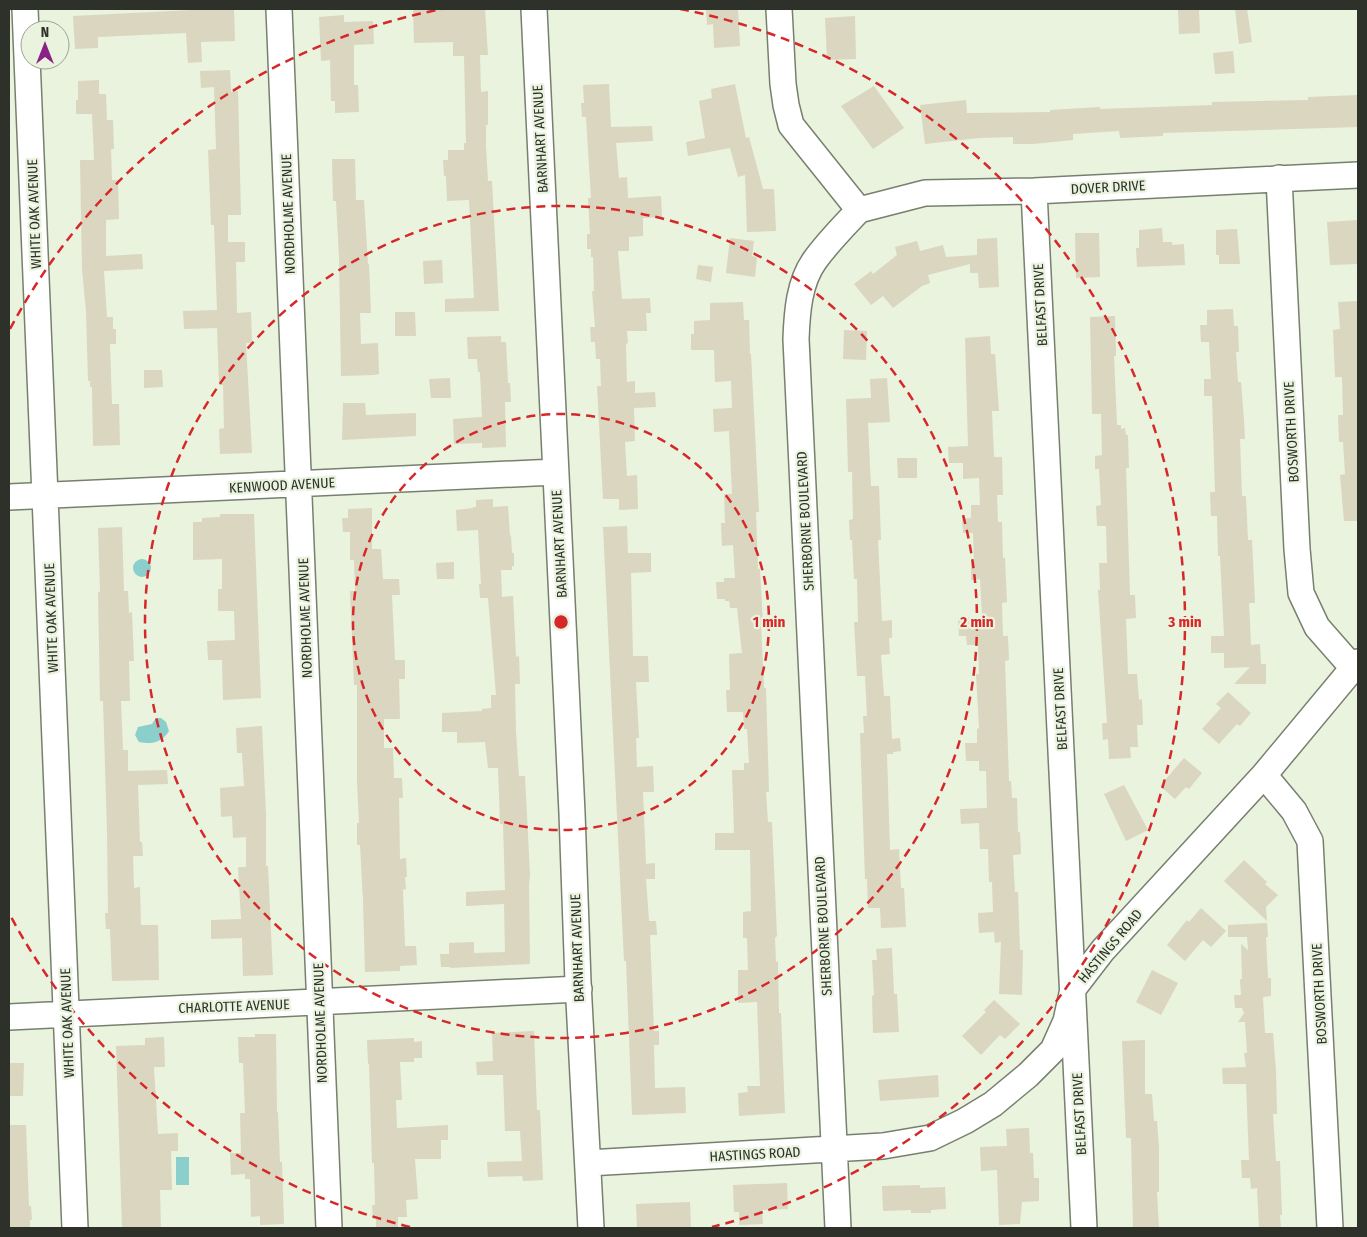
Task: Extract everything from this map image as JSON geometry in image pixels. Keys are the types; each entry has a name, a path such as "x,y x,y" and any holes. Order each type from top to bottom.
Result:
{"street":[{"name":"WHITE OAK AVENUE","path":"25,9 75,1228"},
{"name":"NORDHOLME AVENUE","path":"279,9 300,484 329,1228"},
{"name":"BARNHART AVENUE","path":"534,9 591,1228"},
{"path":"779,9 783,84 791,125 859,210"},
{"name":"DOVER DRIVE","path":"859,210 925,193 1034,191 1358,174"},
{"name":"BOSWORTH DRIVE","path":"1279,178 1297,549 1301,593 1317,627 1356,665"},
{"name":"BELFAST DRIVE","path":"1034,191 1074,989 1084,1228"},
{"name":"SHERBORNE BOULEVARD","path":"838,1228 796,339 797,310 802,287 814,261 859,210"},
{"name":"KENWOOD AVENUE","path":"9,496 555,472"},
{"name":"HASTINGS ROAD","path":"588,1163 883,1146 930,1138 965,1121 993,1104 1028,1076 1053,1050 1066,1021 1074,989 1103,950 1264,775 1356,665"},
{"name":"BOSWORTH DRIVE","path":"1264,775 1294,811 1310,840 1330,1228"},
{"name":"CHARLOTTE AVENUE","path":"9,1017 579,989"}],"water":[{"path":"138,559 146,559 151,564 149,575 138,577 133,572 133,564"},
{"path":"156,718 161,718 166,722 169,731 156,742 139,742 135,735 138,727 152,724"},
{"path":"176,1157 189,1157 189,1185 176,1185"}],"building":[{"path":"234,9 235,41 201,42 202,62 188,63 186,33 98,37 98,48 75,49 73,16"},
{"path":"413,9 485,9 488,55 480,55 481,92 488,91 486,146 488,181 492,181 499,311 445,312 445,299 474,298 469,200 447,201 443,160 448,160 448,150 464,150 464,143 466,143 464,56 453,56 453,42 414,43"},
{"path":"706,9 738,9 740,46 714,48 713,24 707,25"},
{"path":"1199,9 1200,33 1179,34 1178,10"},
{"path":"1235,9 1247,9 1252,42 1239,44"},
{"path":"344,15 344,22 373,21 374,44 354,45 354,85 358,85 359,112 335,113 335,101 331,101 330,60 321,61 319,17"},
{"path":"855,16 856,59 827,60 825,18"},
{"path":"1233,51 1235,73 1215,74 1213,53"},
{"path":"230,70 231,92 238,91 241,215 228,215 228,242 245,242 245,262 236,262 237,313 251,312 252,343 246,343 252,453 220,454 219,429 224,428 223,385 219,385 217,328 184,329 183,311 217,310 214,225 211,225 208,150 216,149 214,87 201,88 200,71"},
{"path":"99,80 99,94 106,94 107,120 113,120 114,149 111,149 112,180 118,180 119,219 106,220 106,256 142,254 143,269 104,271 107,317 113,317 113,329 116,329 116,344 110,344 112,404 119,404 120,445 93,446 92,387 90,387 90,381 88,381 86,311 82,269 80,160 94,160 92,114 76,114 76,100 78,100 78,81"},
{"path":"609,84 611,127 652,126 653,141 616,143 619,178 627,177 628,198 661,196 662,217 643,218 643,236 629,237 629,251 618,251 622,299 650,298 651,313 646,313 647,331 627,331 627,382 635,381 635,393 655,392 656,407 634,408 635,441 625,442 627,476 637,475 638,509 619,510 619,499 603,499 597,386 601,386 600,359 596,359 595,342 591,342 590,327 595,327 592,291 594,291 593,257 591,257 591,249 587,249 587,234 590,234 588,198 591,198 586,117 582,117 581,103 584,103 583,85"},
{"path":"735,84 746,138 749,137 763,189 774,189 776,231 747,232 745,175 738,177 730,148 688,156 686,142 705,138 699,101 712,98 711,89"},
{"path":"874,86 904,128 873,149 841,106"},
{"path":"1358,95 1358,127 1163,133 1163,136 1120,138 1119,131 1073,134 1073,140 1033,144 1013,144 1013,137 979,138 925,144 920,105 966,100 967,113 1050,112 1050,110 1100,107 1100,109 1212,105 1212,102 1308,100 1308,97"},
{"path":"332,159 355,159 356,200 364,200 371,313 360,313 361,344 378,343 379,374 341,376 339,258 336,201 333,201"},
{"path":"1358,220 1358,264 1330,265 1327,222"},
{"path":"1162,228 1163,242 1172,242 1172,245 1184,244 1185,265 1137,267 1136,248 1139,248 1139,230"},
{"path":"1237,229 1240,264 1219,264 1219,255 1216,255 1216,230"},
{"path":"1075,233 1099,233 1100,277 1076,278"},
{"path":"730,238 754,241 752,256 757,257 755,277 726,273"},
{"path":"997,238 999,287 979,288 978,273 970,273 970,264 928,275 930,283 922,286 893,308 883,296 871,305 854,284 871,271 873,274 897,255 895,247 917,241 920,251 943,245 946,257 977,255 977,239"},
{"path":"442,260 443,283 424,284 423,261"},
{"path":"698,265 713,267 711,282 696,279"},
{"path":"1358,301 1358,521 1344,521 1340,475 1345,474 1343,442 1339,442 1338,415 1343,415 1342,377 1335,377 1333,330 1340,329 1338,302"},
{"path":"743,302 744,320 749,320 751,354 759,512 756,512 758,569 760,569 763,623 761,623 764,688 766,688 769,792 766,792 768,822 772,822 777,936 775,938 776,962 778,961 785,1113 739,1116 738,1093 748,1092 747,1086 760,1086 757,1002 738,1003 738,970 748,970 747,938 743,938 743,912 751,911 750,850 715,850 715,833 734,833 732,770 744,770 744,763 749,763 747,729 744,729 743,712 727,712 726,690 730,690 729,654 742,653 737,608 730,608 729,601 725,601 725,599 717,599 716,582 724,582 724,578 735,578 733,545 722,546 721,523 725,523 724,494 732,494 729,431 714,432 713,409 732,408 731,381 715,382 714,350 691,350 691,334 694,334 694,321 710,320 710,303"},
{"path":"1233,309 1234,326 1238,326 1239,352 1236,352 1238,382 1241,382 1245,439 1240,439 1242,496 1246,496 1248,540 1252,540 1255,603 1249,603 1251,645 1260,644 1261,664 1266,664 1266,684 1234,684 1250,667 1224,668 1224,653 1211,653 1211,636 1224,636 1217,516 1211,516 1210,492 1215,492 1212,396 1204,396 1204,379 1211,379 1209,342 1201,342 1200,325 1207,325 1207,310"},
{"path":"395,312 415,312 416,336 395,336"},
{"path":"1115,316 1116,356 1114,356 1117,425 1121,425 1121,429 1125,428 1126,435 1128,435 1129,468 1126,468 1130,595 1135,595 1136,618 1126,619 1128,674 1137,674 1139,700 1142,699 1143,725 1137,725 1138,747 1130,747 1131,758 1109,759 1108,739 1103,740 1102,723 1107,723 1098,590 1100,590 1099,563 1107,563 1106,526 1097,526 1096,506 1101,505 1099,469 1095,469 1095,456 1102,455 1101,414 1092,414 1090,317"},
{"path":"844,330 867,331 866,360 843,359"},
{"path":"501,336 501,342 506,342 511,402 505,402 506,447 482,448 482,443 454,444 453,419 482,417 480,372 478,372 477,359 468,359 467,337"},
{"path":"990,336 991,354 995,354 999,411 992,411 994,457 1002,457 1003,495 997,495 998,522 1002,522 1007,602 1002,603 1003,636 1008,636 1009,660 1005,661 1009,781 1011,781 1012,798 1017,798 1018,832 1020,832 1021,854 1013,855 1015,892 1018,892 1020,950 1023,950 1022,995 999,994 1001,942 995,943 994,932 979,933 978,913 993,912 992,882 989,882 988,849 980,849 979,823 961,824 960,809 987,808 986,771 979,771 979,761 966,761 965,743 977,743 977,729 979,728 976,674 979,674 978,645 967,645 966,636 959,636 958,618 982,617 980,579 971,580 971,563 974,562 973,533 963,533 962,519 971,518 971,505 980,505 979,478 963,479 963,463 949,463 948,447 968,446 965,338"},
{"path":"144,370 162,370 163,387 144,388"},
{"path":"450,378 451,398 431,398 429,379"},
{"path":"887,378 890,422 868,423 871,486 879,486 881,540 878,540 882,621 892,620 892,638 889,638 890,654 881,655 884,696 890,696 892,739 900,738 901,751 887,754 890,850 899,849 906,927 881,928 880,908 868,908 867,879 865,879 860,733 864,733 863,716 867,716 865,676 857,676 854,622 858,622 857,579 854,579 852,540 850,540 849,520 853,519 852,472 848,472 846,399 871,398 870,379"},
{"path":"343,403 365,403 366,415 416,413 416,436 342,440"},
{"path":"897,458 917,458 917,478 898,478"},
{"path":"493,499 493,507 508,506 512,553 514,553 514,566 512,566 512,570 501,570 502,597 513,596 516,657 519,656 520,684 515,684 516,732 519,776 525,776 530,875 530,964 450,968 441,967 440,954 449,954 449,943 474,942 474,953 505,952 504,904 466,906 466,892 505,890 503,824 500,824 498,768 488,768 485,742 457,743 457,732 442,732 442,713 482,711 482,709 491,708 491,695 496,695 488,598 480,598 478,530 457,531 456,510 476,507 476,500"},
{"path":"372,508 372,549 381,549 383,579 399,579 400,595 392,595 395,660 405,660 405,679 399,679 400,719 384,719 384,748 393,748 394,778 402,778 403,798 399,798 400,859 406,858 406,889 403,890 405,946 416,946 417,965 400,966 400,971 365,972 360,845 357,845 357,823 359,823 357,685 354,685 350,591 355,591 354,560 350,560 350,532 343,532 342,518 348,518 348,509"},
{"path":"220,514 254,514 261,698 223,700 222,660 208,660 207,641 235,640 234,611 218,611 218,589 222,589 222,559 193,560 193,522 202,522 202,518 220,517"},
{"path":"627,526 628,553 651,553 651,572 631,573 633,656 648,656 649,682 636,682 639,738 636,738 637,767 653,766 654,792 643,792 646,864 655,863 655,879 646,879 649,921 656,921 657,935 650,935 654,1031 659,1031 659,1045 654,1045 655,1088 685,1087 686,1113 632,1115 626,961 624,961 603,527"},
{"path":"122,527 124,591 128,591 129,613 132,612 134,661 129,661 130,701 121,701 123,750 128,750 128,771 167,770 168,784 138,785 140,842 142,842 143,856 133,856 134,888 140,887 141,925 158,925 159,980 112,981 110,929 106,929 105,913 108,913 107,831 103,701 100,701 98,528"},
{"path":"454,562 454,579 437,579 436,563"},
{"path":"1228,692 1251,713 1240,726 1237,724 1219,744 1202,729 1221,708 1216,704"},
{"path":"262,726 266,866 268,866 273,975 243,976 242,938 211,939 211,920 241,919 238,867 246,867 246,837 233,838 232,816 221,817 220,788 244,786 242,753 237,753 236,728"},
{"path":"1184,758 1202,773 1189,789 1186,787 1175,799 1160,786"},
{"path":"1124,785 1148,830 1126,841 1104,794"},
{"path":"1244,860 1267,882 1265,884 1278,895 1266,907 1267,921 1224,881"},
{"path":"1201,908 1226,931 1211,947 1203,940 1185,961 1167,945 1187,920 1189,922"},
{"path":"1267,923 1268,978 1271,978 1271,996 1263,997 1265,1033 1273,1033 1276,1071 1277,1114 1273,1114 1276,1161 1280,1161 1281,1228 1259,1228 1257,1188 1251,1189 1250,1178 1242,1178 1241,1160 1249,1160 1246,1084 1223,1084 1222,1068 1246,1067 1244,1053 1247,1053 1245,1022 1238,1022 1244,1013 1242,1008 1235,1008 1234,995 1241,995 1241,944 1248,950 1247,937 1228,937 1228,925"},
{"path":"892,948 894,994 897,994 899,1032 873,1033 872,996 874,995 872,960 877,960 876,949"},
{"path":"1152,970 1178,983 1161,1015 1136,1002"},
{"path":"994,1000 1020,1024 1005,1039 1000,1035 981,1055 962,1036 986,1012 984,1010"},
{"path":"534,1031 537,1110 540,1110 543,1180 523,1181 522,1176 488,1177 487,1162 522,1161 520,1131 505,1131 503,1075 477,1075 476,1062 493,1061 492,1033"},
{"path":"255,1034 276,1034 277,1112 280,1162 282,1162 284,1224 260,1225 260,1216 251,1217 250,1179 245,1179 245,1174 231,1175 230,1153 241,1153 240,1113 245,1113 243,1063 239,1063 238,1037 255,1037"},
{"path":"164,1037 165,1067 154,1067 158,1134 178,1133 178,1151 171,1151 172,1190 160,1190 161,1228 122,1228 116,1046 145,1045 145,1038"},
{"path":"414,1038 414,1042 422,1041 422,1058 414,1058 414,1062 400,1062 402,1100 396,1100 397,1128 448,1125 448,1140 441,1140 441,1159 415,1159 418,1199 406,1200 407,1217 398,1217 398,1228 376,1228 376,1219 373,1219 372,1205 375,1205 374,1163 372,1163 367,1040"},
{"path":"1145,1040 1145,1094 1152,1094 1154,1121 1157,1121 1159,1228 1133,1228 1131,1138 1126,1138 1122,1041"},
{"path":"9,1063 24,1063 23,1096 9,1096"},
{"path":"938,1075 939,1097 880,1101 878,1080"},
{"path":"9,1125 26,1125 29,1206 31,1206 32,1220 30,1220 30,1228 9,1228"},
{"path":"1029,1128 1034,1178 1039,1178 1039,1201 1022,1202 1020,1224 999,1225 997,1170 981,1171 980,1147 1007,1146 1006,1129"},
{"path":"787,1183 788,1209 762,1210 763,1224 739,1225 739,1212 734,1212 733,1185"},
{"path":"920,1185 920,1188 945,1187 946,1209 931,1210 931,1213 911,1213 911,1210 883,1211 882,1186"},
{"path":"690,1202 691,1228 637,1228 636,1204"}]}
